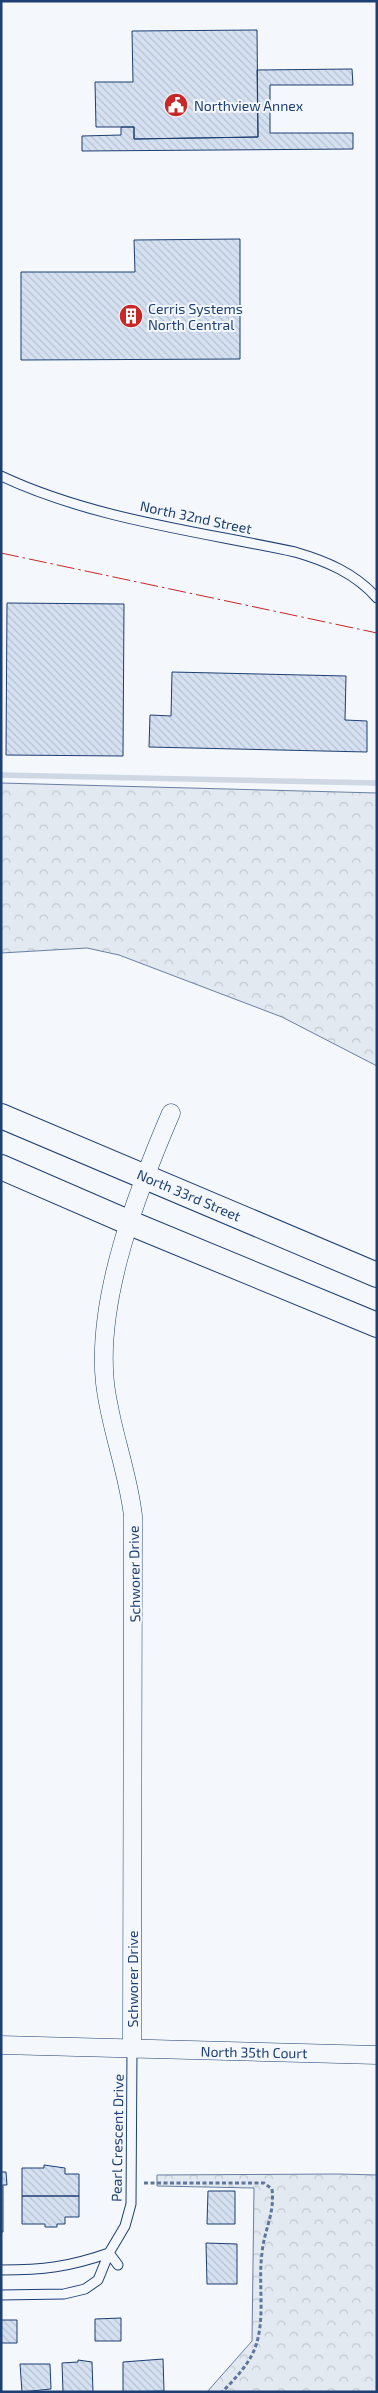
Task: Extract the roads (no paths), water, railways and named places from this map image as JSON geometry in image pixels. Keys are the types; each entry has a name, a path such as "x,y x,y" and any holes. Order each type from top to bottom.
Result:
{"main road":[{"name":"North 33rd Street","path":"1,1116 377,1275"},
{"path":"1,1167 130,1223 377,1325"}],"street":[{"name":"Schworer Drive","path":"132,2049 133,1516 127,1474 109,1407 104,1364 107,1314 130,1223 170,1113"},
{"name":"North 35th Court","path":"1,2045 377,2055"}],"lane":[{"name":"North 32nd Street","path":"1,476 46,495 89,508 320,559 344,571 377,598"},
{"name":"Pearl Crescent Drive","path":"1,2295 64,2294 85,2289 98,2280 109,2253 125,2226 131,2204 132,2049"},
{"path":"1,2270 44,2270 85,2261 109,2253 118,2265"}],"waterway":[{"path":"1,775 377,783"}],"place":[{"name":"Northview Annex","path":"176,105"},
{"name":"Cerris Systems North Central","path":"131,316"}]}
